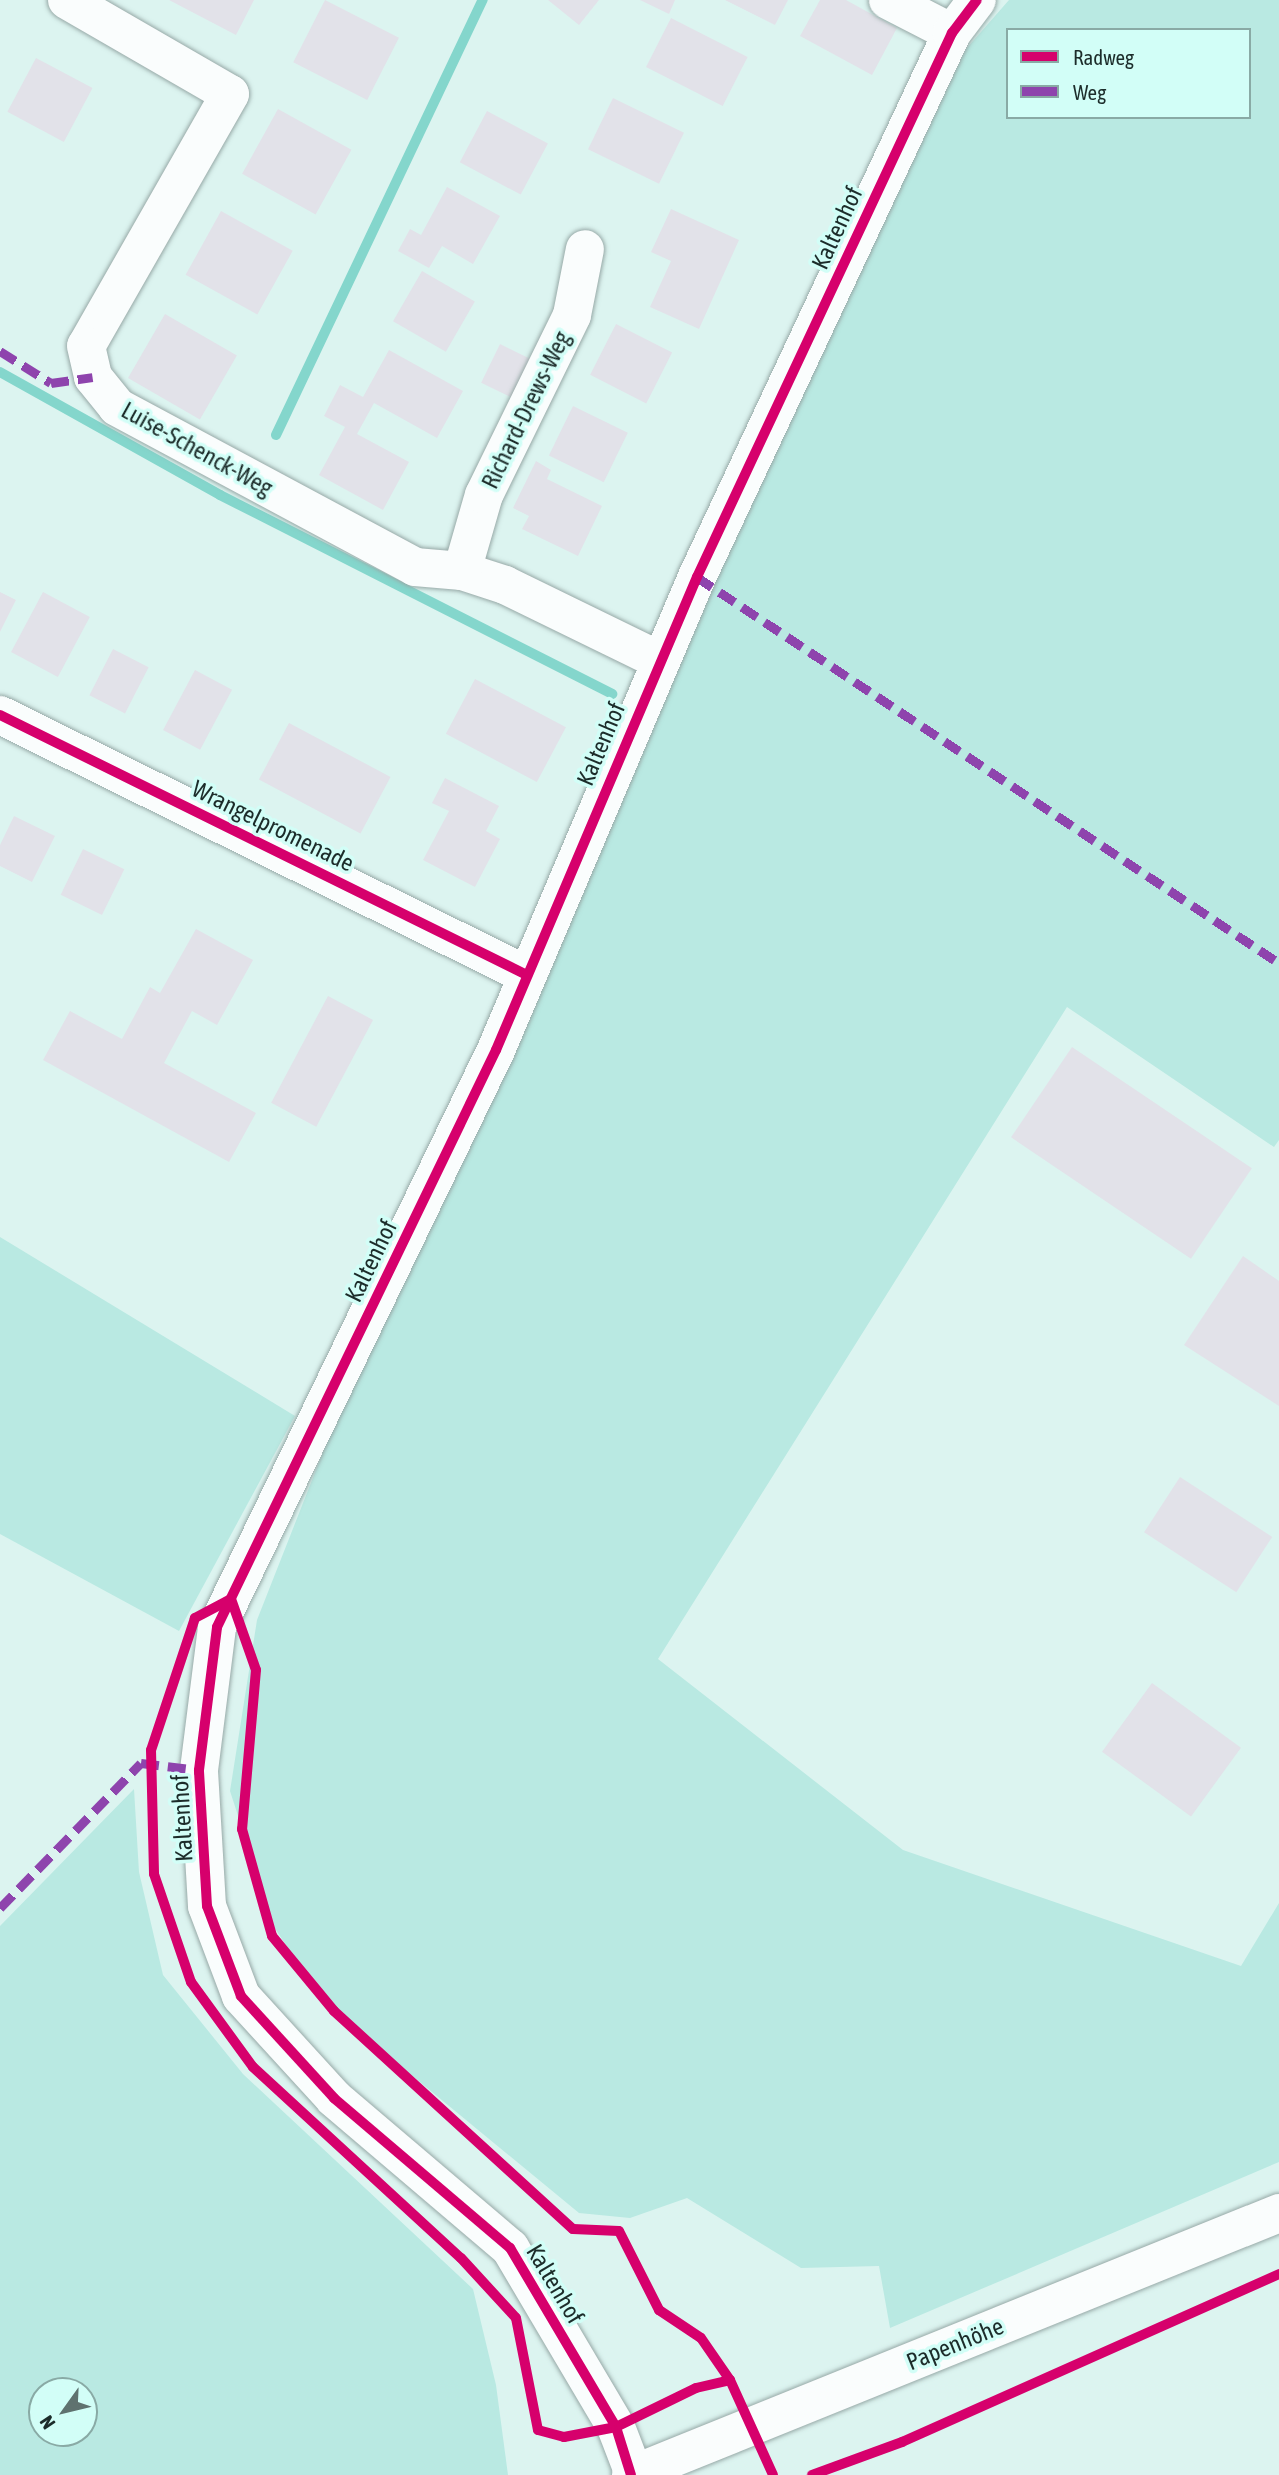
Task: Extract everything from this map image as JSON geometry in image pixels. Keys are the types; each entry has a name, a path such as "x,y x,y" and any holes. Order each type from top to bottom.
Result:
{"street":[{"name":"Luise-Schenck-Weg","path":"67,0 230,94 86,346 93,377 117,407 415,567 462,571 505,585 659,660"},
{"path":"888,0 951,33"},
{"name":"Kaltenhof","path":"632,2474 616,2427 510,2248 334,2098 241,1996 207,1906 199,1770 217,1627 527,975 659,660 951,33 977,0"},
{"name":"Richard-Drews-Weg","path":"462,571 484,495 572,314 585,249"},
{"name":"Wrangelpromenade","path":"0,715 527,975"},
{"name":"Papenhöhe","path":"632,2474 1279,2213"}],"shaded area":[{"path":"1009,0 1279,0 1279,1140 1274,1147 1067,1007 658,1659 903,1850 1241,1966 1279,1903 1279,2162 890,2328 879,2266 801,2268 687,2198 630,2218 579,2213 324,2003 274,1927 230,1791 257,1620 329,1437 723,562 966,49"},
{"path":"0,1237 295,1416 179,1631 0,1534"},
{"path":"134,1789 139,1872 163,1975 243,2074 473,2289 496,2385 508,2475 0,2475 0,1926"}],"building":[{"path":"169,0 254,0 236,35"},
{"path":"325,0 399,38 367,100 293,62"},
{"path":"548,0 599,0 579,25"},
{"path":"640,0 675,0 669,14"},
{"path":"725,0 788,0 775,25"},
{"path":"820,0 846,0 897,28 872,75 800,36"},
{"path":"671,18 748,57 723,106 646,67"},
{"path":"36,58 93,88 64,142 7,112"},
{"path":"613,98 684,133 659,184 588,149"},
{"path":"278,109 351,150 316,214 242,174"},
{"path":"487,111 548,143 521,195 460,162"},
{"path":"447,187 500,216 473,264 442,246 429,268 398,251 410,229 421,235"},
{"path":"671,209 739,240 699,329 650,307 671,261 651,252"},
{"path":"221,211 293,251 257,315 186,275"},
{"path":"422,271 475,302 446,352 393,321"},
{"path":"165,314 237,356 200,420 128,378"},
{"path":"616,324 672,353 646,403 590,375"},
{"path":"500,344 531,359 512,398 481,383"},
{"path":"389,350 463,391 437,438 374,403 357,434 409,462 383,510 319,475 345,427 324,416 340,385 363,397"},
{"path":"573,406 628,433 604,482 549,455"},
{"path":"536,461 551,470 547,479 602,506 578,556 522,529 529,516 513,508"},
{"path":"0,592 16,600 0,632"},
{"path":"43,592 90,617 58,677 11,652"},
{"path":"113,649 149,667 125,713 89,695"},
{"path":"195,670 232,690 200,750 163,730"},
{"path":"475,679 566,727 537,782 446,734"},
{"path":"289,723 391,777 360,833 259,780"},
{"path":"445,778 499,806 486,831 500,839 475,887 423,860 449,811 432,803"},
{"path":"14,816 55,836 32,882 0,866 0,845"},
{"path":"83,849 124,869 102,915 61,895"},
{"path":"196,929 253,960 217,1025 192,1011 164,1063 256,1113 229,1162 43,1060 70,1011 122,1039 150,987 160,993"},
{"path":"328,996 373,1020 316,1127 271,1103"},
{"path":"1072,1047 1252,1168 1191,1259 1011,1137"},
{"path":"1243,1256 1279,1281 1279,1406 1184,1345"},
{"path":"1180,1477 1272,1537 1236,1592 1144,1532"},
{"path":"1152,1683 1241,1748 1191,1816 1102,1752"}],"waterway":[{"path":"276,435 483,0"},
{"path":"0,372 220,495 612,694"}],"marked path":[{"path":"0,351 51,383 93,377"},
{"path":"697,577 1279,963"},
{"path":"0,1908 141,1763 199,1770"}],"cycle path":[{"path":"631,2475 616,2427 510,2248 334,2098 241,1996 207,1906 199,1770 217,1627 496,1050 697,577 952,33 977,0"},
{"path":"0,715 527,975"},
{"path":"231,1599 195,1618 151,1750 154,1874 191,1982 253,2067 461,2258 516,2318 538,2430 564,2437 616,2427 696,2388 730,2380"},
{"path":"231,1599 256,1670 242,1829 272,1936 334,2011 573,2229 619,2231 659,2310 701,2338 730,2380 773,2475"},
{"path":"812,2475 902,2442 1279,2274"}]}
